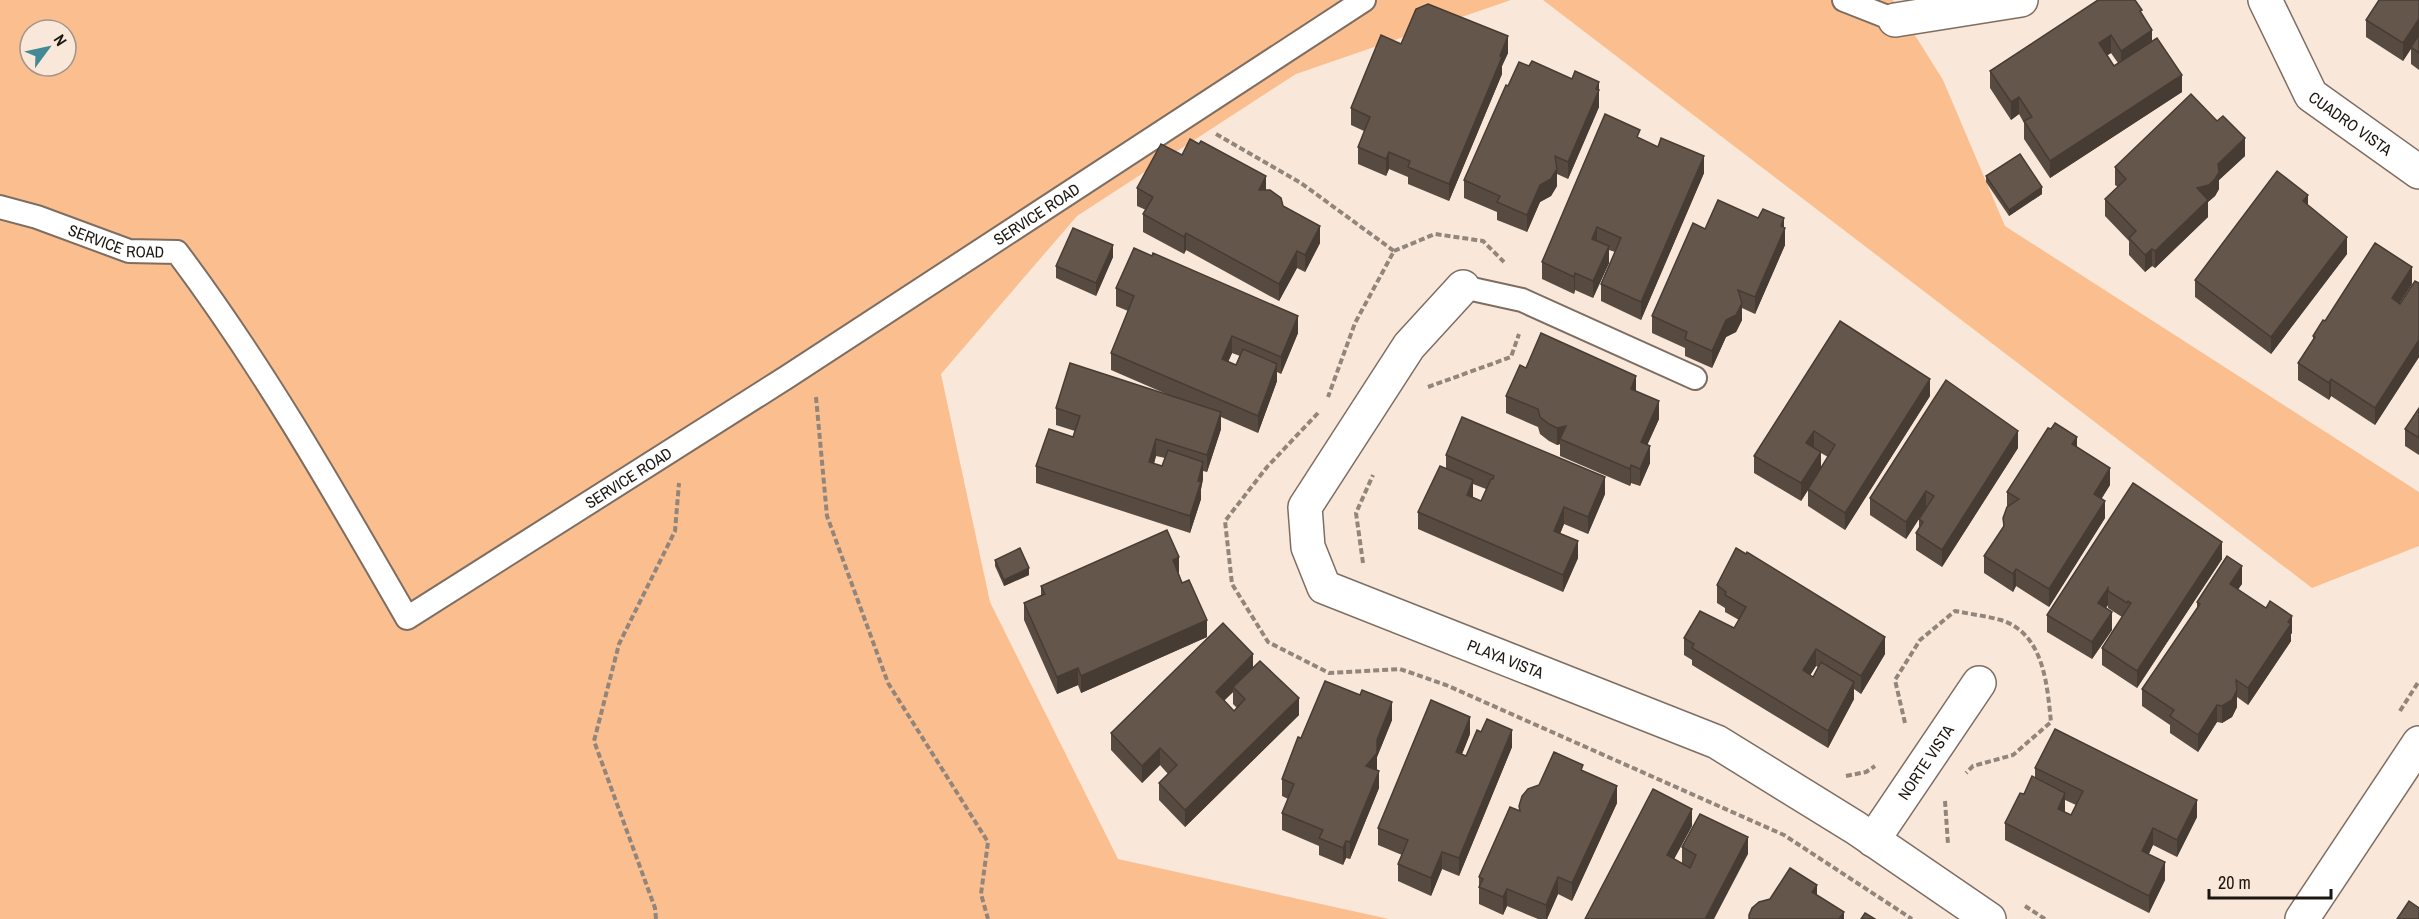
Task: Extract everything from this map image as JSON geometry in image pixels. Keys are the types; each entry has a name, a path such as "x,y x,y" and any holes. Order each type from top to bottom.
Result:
{"street":[{"path":"1895,20 2021,0"},
{"name":"CUADRO VISTA","path":"2265,0 2311,95 2419,172"},
{"name":"PLAYA VISTA","path":"1463,287 1409,346 1305,507 1308,547 1324,587 1717,742 1873,840 1989,919"},
{"name":"NORTE VISTA","path":"1873,840 1979,683"},
{"path":"2302,919 2419,743"}],"lane":[{"name":"SERVICE ROAD","path":"0,207 37,217 129,251 177,252 279,399 407,618 812,360 1364,0"},
{"path":"1844,0 1895,20"},
{"path":"1463,287 1522,300 1695,378"}],"path":[{"path":"1184,116 1301,183 1394,250"},
{"path":"1420,389 1511,357 1526,313 1512,270 1483,241 1435,234 1394,250 1355,323 1326,405 1267,467 1225,521 1232,584 1268,642 1329,673 1400,669 1446,685 1784,835 1912,919"},
{"path":"812,360 827,516 888,684 988,842 981,894 988,919"},
{"path":"656,919 655,908 594,741 619,644 675,531 682,443"},
{"path":"1372,569 1363,564 1356,513 1376,469"},
{"path":"2015,900 2045,919"}],"shaded area":[{"path":"0,0 1511,0 1296,74 1077,216 941,374 990,602 1118,859 1389,919 0,919"},
{"path":"1543,0 1893,0 1943,80 2005,226 2419,492 2419,546 2312,588"}],"building":[{"path":"2098,0 2135,0 2152,30 2121,51 2111,35 2099,43 2114,66 2157,38 2182,75 2050,161 2024,121 2032,117 2019,97 2011,102 1990,71"},
{"path":"2379,0 2419,0 2419,19 2403,43 2366,20"},
{"path":"1428,4 1508,36 1500,56 1502,57 1449,184 1408,167 1410,161 1389,152 1386,159 1358,147 1370,117 1351,108 1381,35 1401,44 1416,9"},
{"path":"2419,35 2419,53 2411,47"},
{"path":"1532,61 1572,79 1575,71 1599,82 1596,89 1599,90 1568,162 1555,156 1557,169 1551,179 1540,185 1527,215 1497,202 1500,196 1464,180 1506,85 1508,86 1519,62 1529,66"},
{"path":"2191,94 2217,121 2223,116 2245,138 2218,164 2219,172 2215,179 2209,185 2197,188 2208,200 2155,251 2152,249 2145,255 2129,238 2136,231 2105,199 2126,179 2115,167"},
{"path":"1605,114 1640,130 1637,137 1658,147 1661,138 1704,156 1641,302 1601,284 1621,238 1597,227 1592,239 1609,246 1593,281 1575,273 1574,277 1542,262"},
{"path":"1190,139 1199,144 1201,141 1266,176 1259,190 1270,190 1281,198 1283,206 1320,226 1305,255 1297,251 1279,284 1186,233 1184,237 1143,214 1153,197 1137,188 1161,144 1182,155"},
{"path":"2020,154 2042,187 2009,210 1986,176"},
{"path":"2277,171 2308,195 2303,201 2347,237 2271,337 2195,280"},
{"path":"1718,200 1758,218 1763,209 1784,218 1781,226 1785,228 1755,297 1738,290 1742,303 1736,315 1726,320 1712,351 1685,339 1687,332 1652,316 1693,223 1705,229"},
{"path":"1073,228 1113,245 1096,283 1056,266"},
{"path":"2375,243 2412,267 2392,298 2400,304 2415,281 2419,283 2419,340 2375,408 2331,379 2329,383 2298,363 2323,320 2325,321"},
{"path":"1134,248 1152,256 1153,253 1298,316 1281,357 1232,336 1222,359 1236,365 1243,349 1277,364 1258,416 1111,353 1134,296 1116,288"},
{"path":"1840,321 1930,379 1845,513 1808,489 1835,445 1814,431 1806,443 1821,452 1801,483 1754,456"},
{"path":"1541,333 1636,376 1631,389 1659,401 1641,442 1650,446 1640,469 1631,465 1630,469 1560,439 1566,426 1557,428 1549,424 1540,417 1538,409 1506,396 1520,365 1526,368"},
{"path":"1070,363 1221,412 1207,455 1156,439 1149,462 1162,466 1168,450 1203,462 1198,481 1201,482 1190,516 1036,466 1049,429 1073,437 1080,416 1056,408"},
{"path":"1946,380 2018,431 1942,550 1916,533 1923,522 1919,519 1934,496 1926,491 1906,522 1870,498"},
{"path":"2419,408 2419,438 2405,429"},
{"path":"1462,417 1605,477 1588,517 1564,507 1554,531 1578,541 1563,575 1418,512 1440,466 1473,480 1467,495 1481,501 1493,479 1494,476 1446,455"},
{"path":"2055,423 2077,437 2072,444 2110,468 2094,494 2105,501 2049,589 2016,569 2013,574 1984,556 2004,526 2003,518 2007,507 2019,499 2007,492 2048,428 2051,429"},
{"path":"2133,483 2222,542 2137,671 2102,648 2131,603 2128,601 2127,603 2108,591 2108,588 2098,603 2112,612 2092,642 2047,615"},
{"path":"1167,530 1179,557 1173,560 1182,583 1189,580 1207,620 1081,676 1078,668 1057,677 1024,603 1045,594 1041,586"},
{"path":"1020,548 1029,568 1004,580 995,560"},
{"path":"1736,548 1746,554 1747,552 1885,637 1861,676 1816,649 1803,670 1813,677 1821,662 1854,682 1828,731 1692,648 1694,644 1684,638 1700,611 1734,628 1746,607 1725,595 1726,592 1717,585"},
{"path":"2227,556 2242,566 2230,584 2266,608 2270,601 2292,616 2288,622 2291,624 2248,688 2236,680 2237,690 2232,700 2222,706 2217,705 2198,735 2170,716 2174,710 2142,689 2200,604 2197,602"},
{"path":"1223,623 1253,654 1216,692 1234,711 1245,699 1233,687 1260,661 1299,698 1185,810 1159,783 1177,765 1160,748 1142,766 1111,733"},
{"path":"1325,681 1360,695 1362,690 1392,702 1377,740 1377,753 1366,766 1379,771 1350,842 1346,841 1343,848 1319,838 1323,830 1282,813 1294,784 1282,779 1298,737 1301,738"},
{"path":"1431,700 1470,717 1456,752 1466,756 1477,730 1481,732 1487,719 1512,730 1459,858 1442,852 1431,878 1398,864 1408,840 1378,828"},
{"path":"2055,729 2197,800 2177,840 2153,828 2142,851 2165,862 2149,896 2005,823 2020,793 2024,794 2032,776 2065,793 2058,809 2071,815 2083,791 2035,768"},
{"path":"1554,752 1583,765 1581,770 1617,786 1572,883 1558,877 1546,905 1507,889 1503,897 1479,887 1483,879 1479,877 1510,807 1520,811 1522,796 1528,789 1539,785"},
{"path":"1653,789 1692,809 1667,855 1690,868 1696,855 1682,847 1700,814 1748,837 1705,919 1585,919"},
{"path":"1790,868 1817,885 1812,892 1844,912 1839,919 1749,919 1752,908 1759,902 1770,899"},
{"path":"2409,901 2419,908 2419,919 2397,919"},
{"path":"1865,913 1875,919 1861,919"}]}
